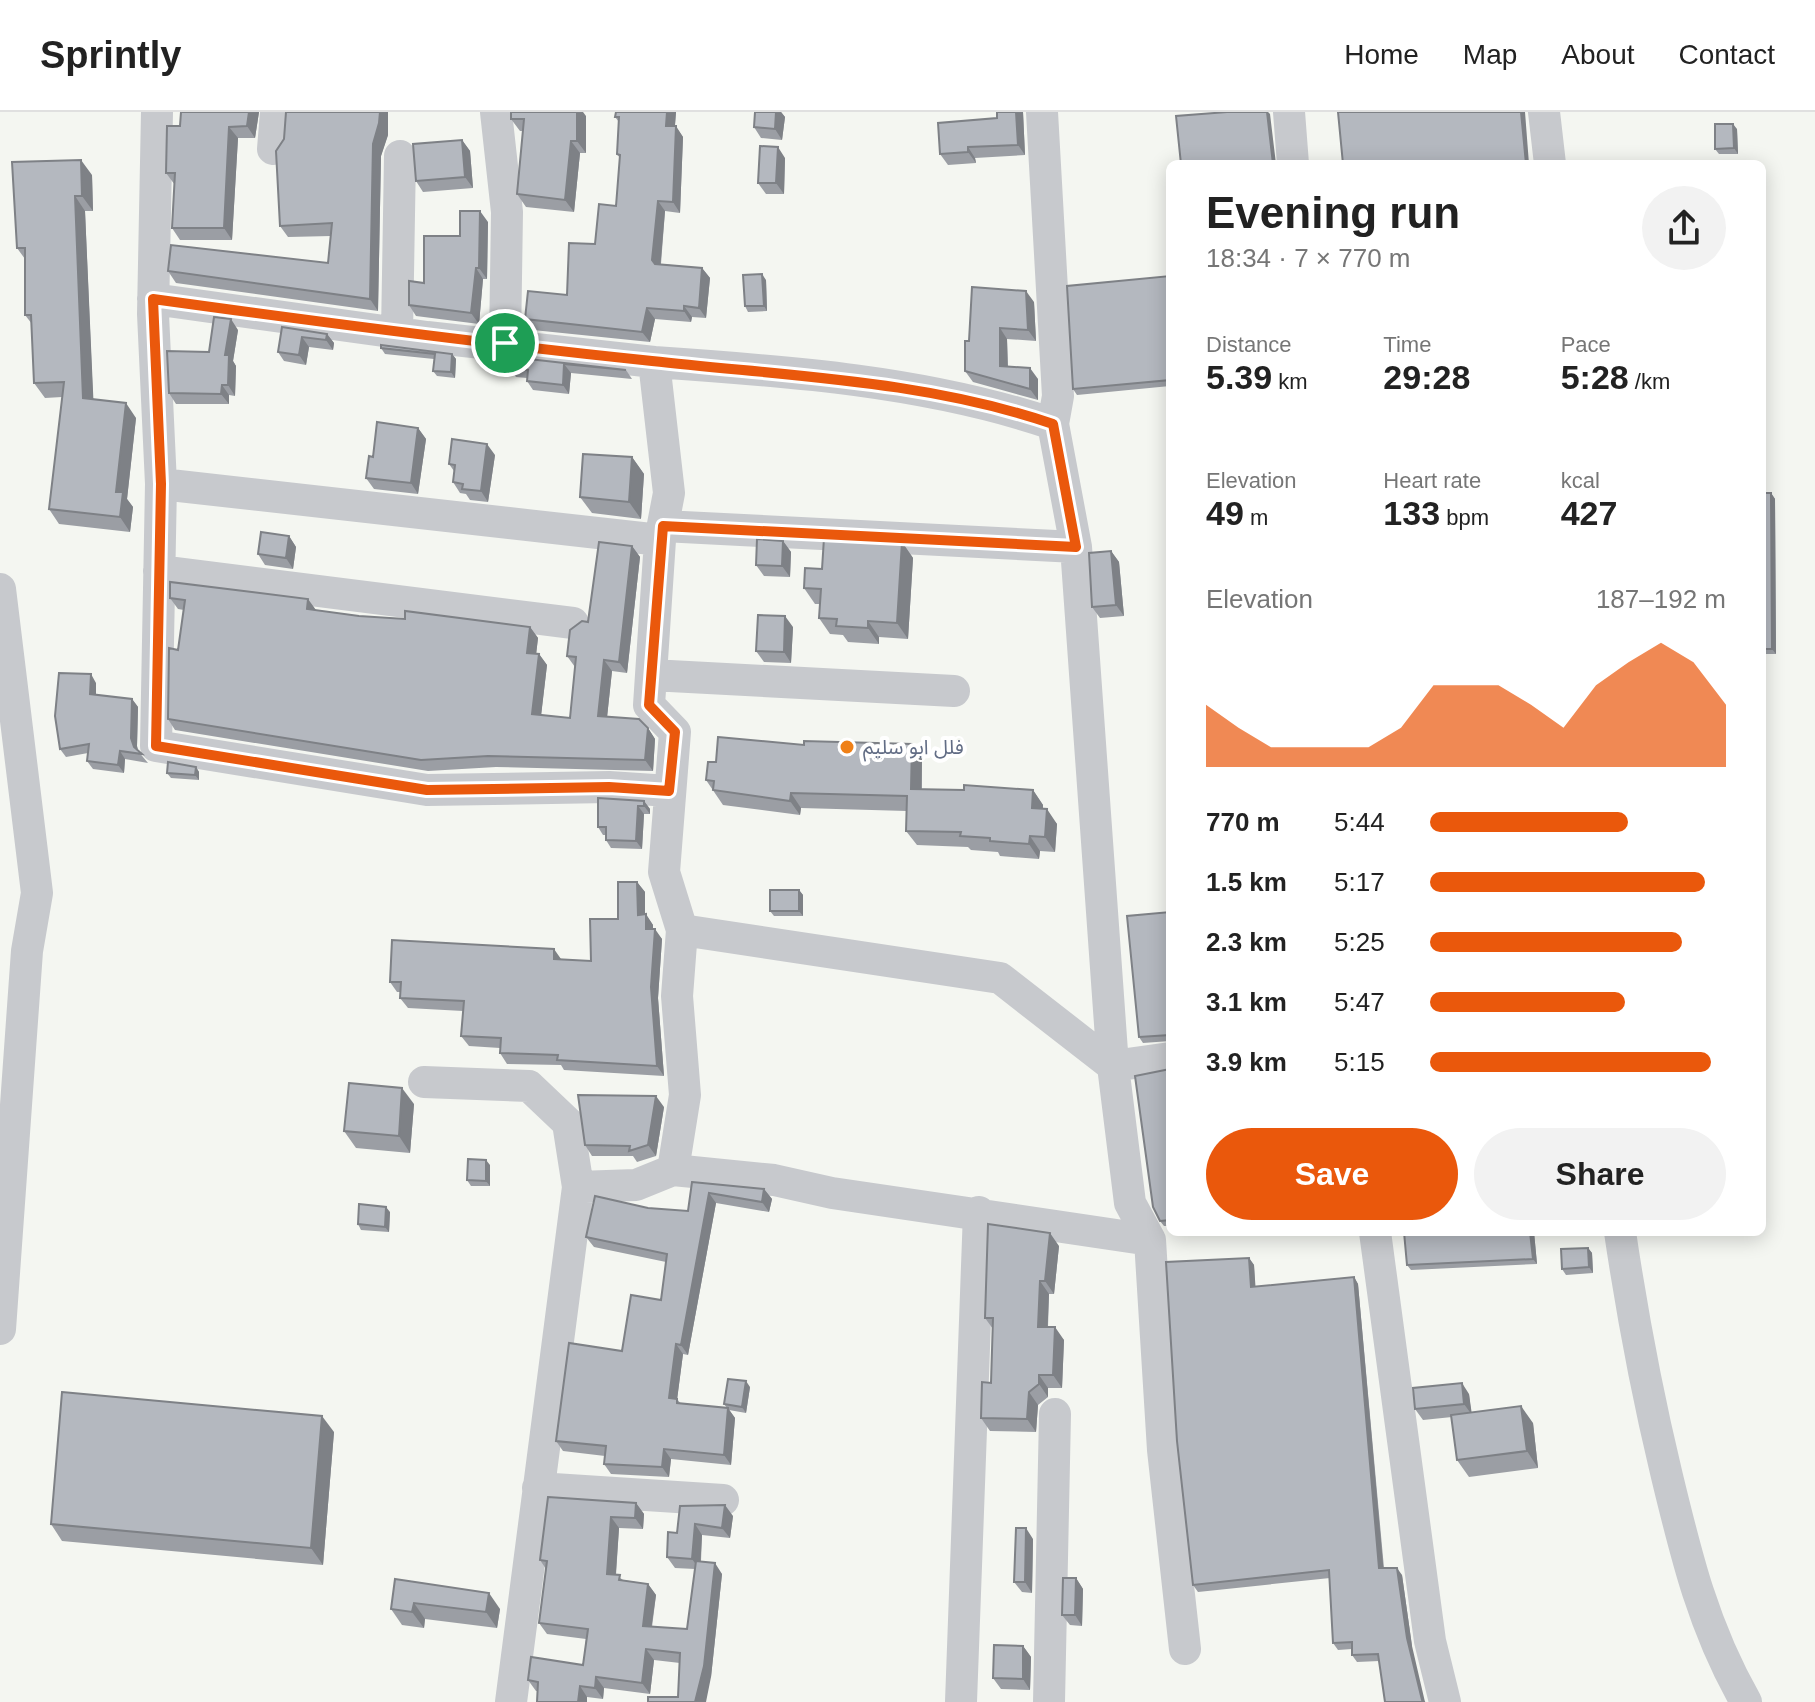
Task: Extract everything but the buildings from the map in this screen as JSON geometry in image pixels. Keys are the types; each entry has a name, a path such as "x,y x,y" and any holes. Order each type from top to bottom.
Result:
{"street":[{"path":"157,112 153,299 161,484 156,746 427,790 609,787 669,791"},
{"path":"273,149 276,112"},
{"path":"496,112 507,212 505,343"},
{"path":"1042,112 1058,396 1053,424 1076,547 1113,1066 1130,1203 1150,1240 1163,1450 1185,1649"},
{"path":"1289,112 1293,160"},
{"path":"1544,112 1550,160"},
{"path":"397,333 400,156"},
{"path":"153,299 397,333 654,362 760,369 1001,406 1053,424"},
{"path":"654,362 669,493 662,533 649,705 675,732 664,872 682,930 677,996 685,1095 673,1170"},
{"path":"161,484 662,533 1076,547"},
{"path":"159,571 573,623"},
{"path":"0,589 37,893 27,951 0,1329"},
{"path":"651,675 954,691"},
{"path":"682,930 1000,978 1113,1066 1166,1059"},
{"path":"424,1082 529,1086 568,1123 578,1187 511,1702"},
{"path":"578,1187 636,1185 673,1170 774,1180 832,1193 979,1212 1150,1240"},
{"path":"961,1702 979,1212"},
{"path":"1376,1236 1430,1641 1445,1702"},
{"path":"1621,1236 1645,1383 1693,1586 1729,1673 1746,1702"},
{"path":"1049,1702 1055,1414"},
{"path":"538,1488 723,1500"}],"place":[{"name":"فلل ابو سليم","path":"847,747"}],"route":[{"path":"153,299 427,337 505,343 654,362 760,369 916,391 1001,406 1053,424 1076,547 663,526 649,705 675,732 669,791 609,787 427,790 156,746 161,484 153,299"}]}
